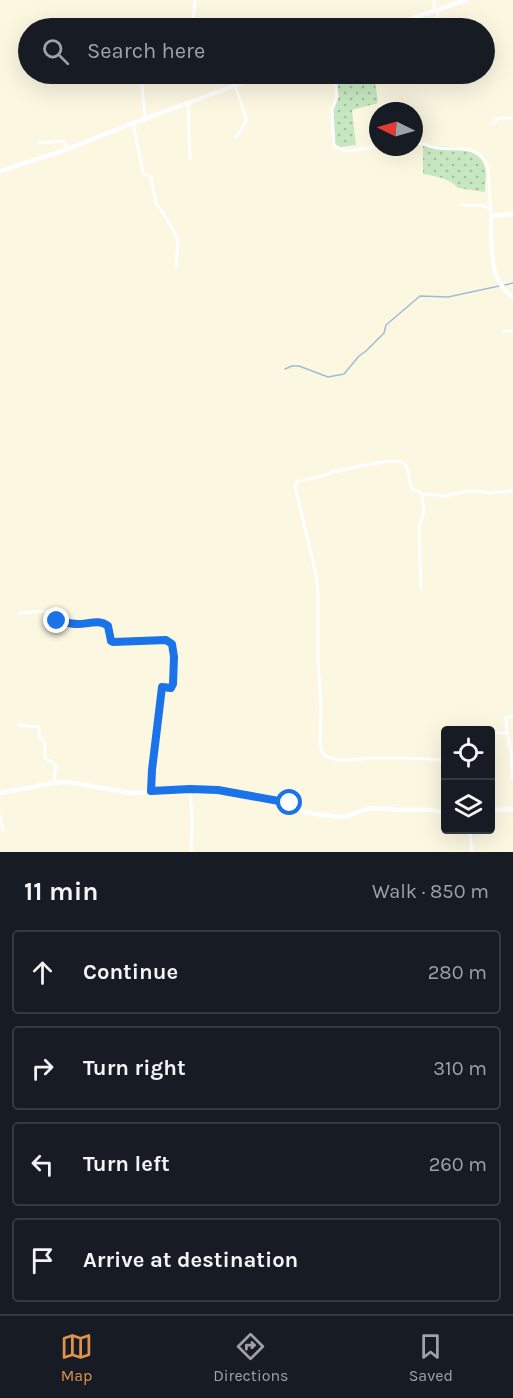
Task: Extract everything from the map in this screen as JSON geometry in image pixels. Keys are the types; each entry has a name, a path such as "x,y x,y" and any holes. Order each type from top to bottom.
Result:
{"street":[{"path":"193,18 195,0"},
{"path":"434,0 436,18"},
{"path":"415,18 466,0"},
{"path":"142,84 145,119"},
{"path":"336,84 337,97 332,110 334,146 336,149 349,150 369,147"},
{"path":"0,171 68,149 236,85 246,122 236,137"},
{"path":"188,102 190,159"},
{"path":"493,123 498,118 513,118"},
{"path":"133,123 143,173 152,177 156,204 178,239 176,267"},
{"path":"39,143 62,141 68,149"},
{"path":"423,144 437,148 469,149 478,154 486,163 494,270 506,292 513,297"},
{"path":"462,205 484,206 491,213 513,214"},
{"path":"503,331 513,331"},
{"path":"421,587 419,529 424,510 423,495 420,491 411,488 408,470 403,462 372,464 297,482 295,486 317,579 321,750 330,758 346,760 370,758 442,760 445,765 445,780"},
{"path":"423,495 444,496 469,491 489,494 513,491"},
{"path":"19,612 50,611 53,612 57,621 77,624 105,623 113,642 166,640 172,644 173,684 171,688 162,687 151,791"},
{"path":"513,716 506,718 513,780"},
{"path":"19,725 39,727 39,736 45,743 45,758 56,765 54,783"},
{"path":"495,732 507,733"},
{"path":"0,793 67,782 131,793 190,789 218,790 282,801 290,803 303,812 339,818 374,808 441,812"},
{"path":"190,789 191,852"},
{"path":"495,810 513,809"},
{"path":"0,816 3,830"},
{"path":"470,834 472,852"}],"green space":[{"path":"336,84 375,84 378,102 369,102 369,105 352,110 356,145 341,147 335,144 332,107 337,102"},
{"path":"423,146 459,148 476,155 482,160 485,168 485,192 458,188 446,180 423,174"}],"waterway":[{"path":"505,285 513,283"},
{"path":"285,369 299,366 328,377 344,374 359,356 384,333 386,325 420,296 448,297 499,286"}],"route":[{"path":"57,621 72,624 105,623 113,642 166,640 172,644 173,684 171,688 162,687 160,695 151,791 218,790 290,803"}]}
